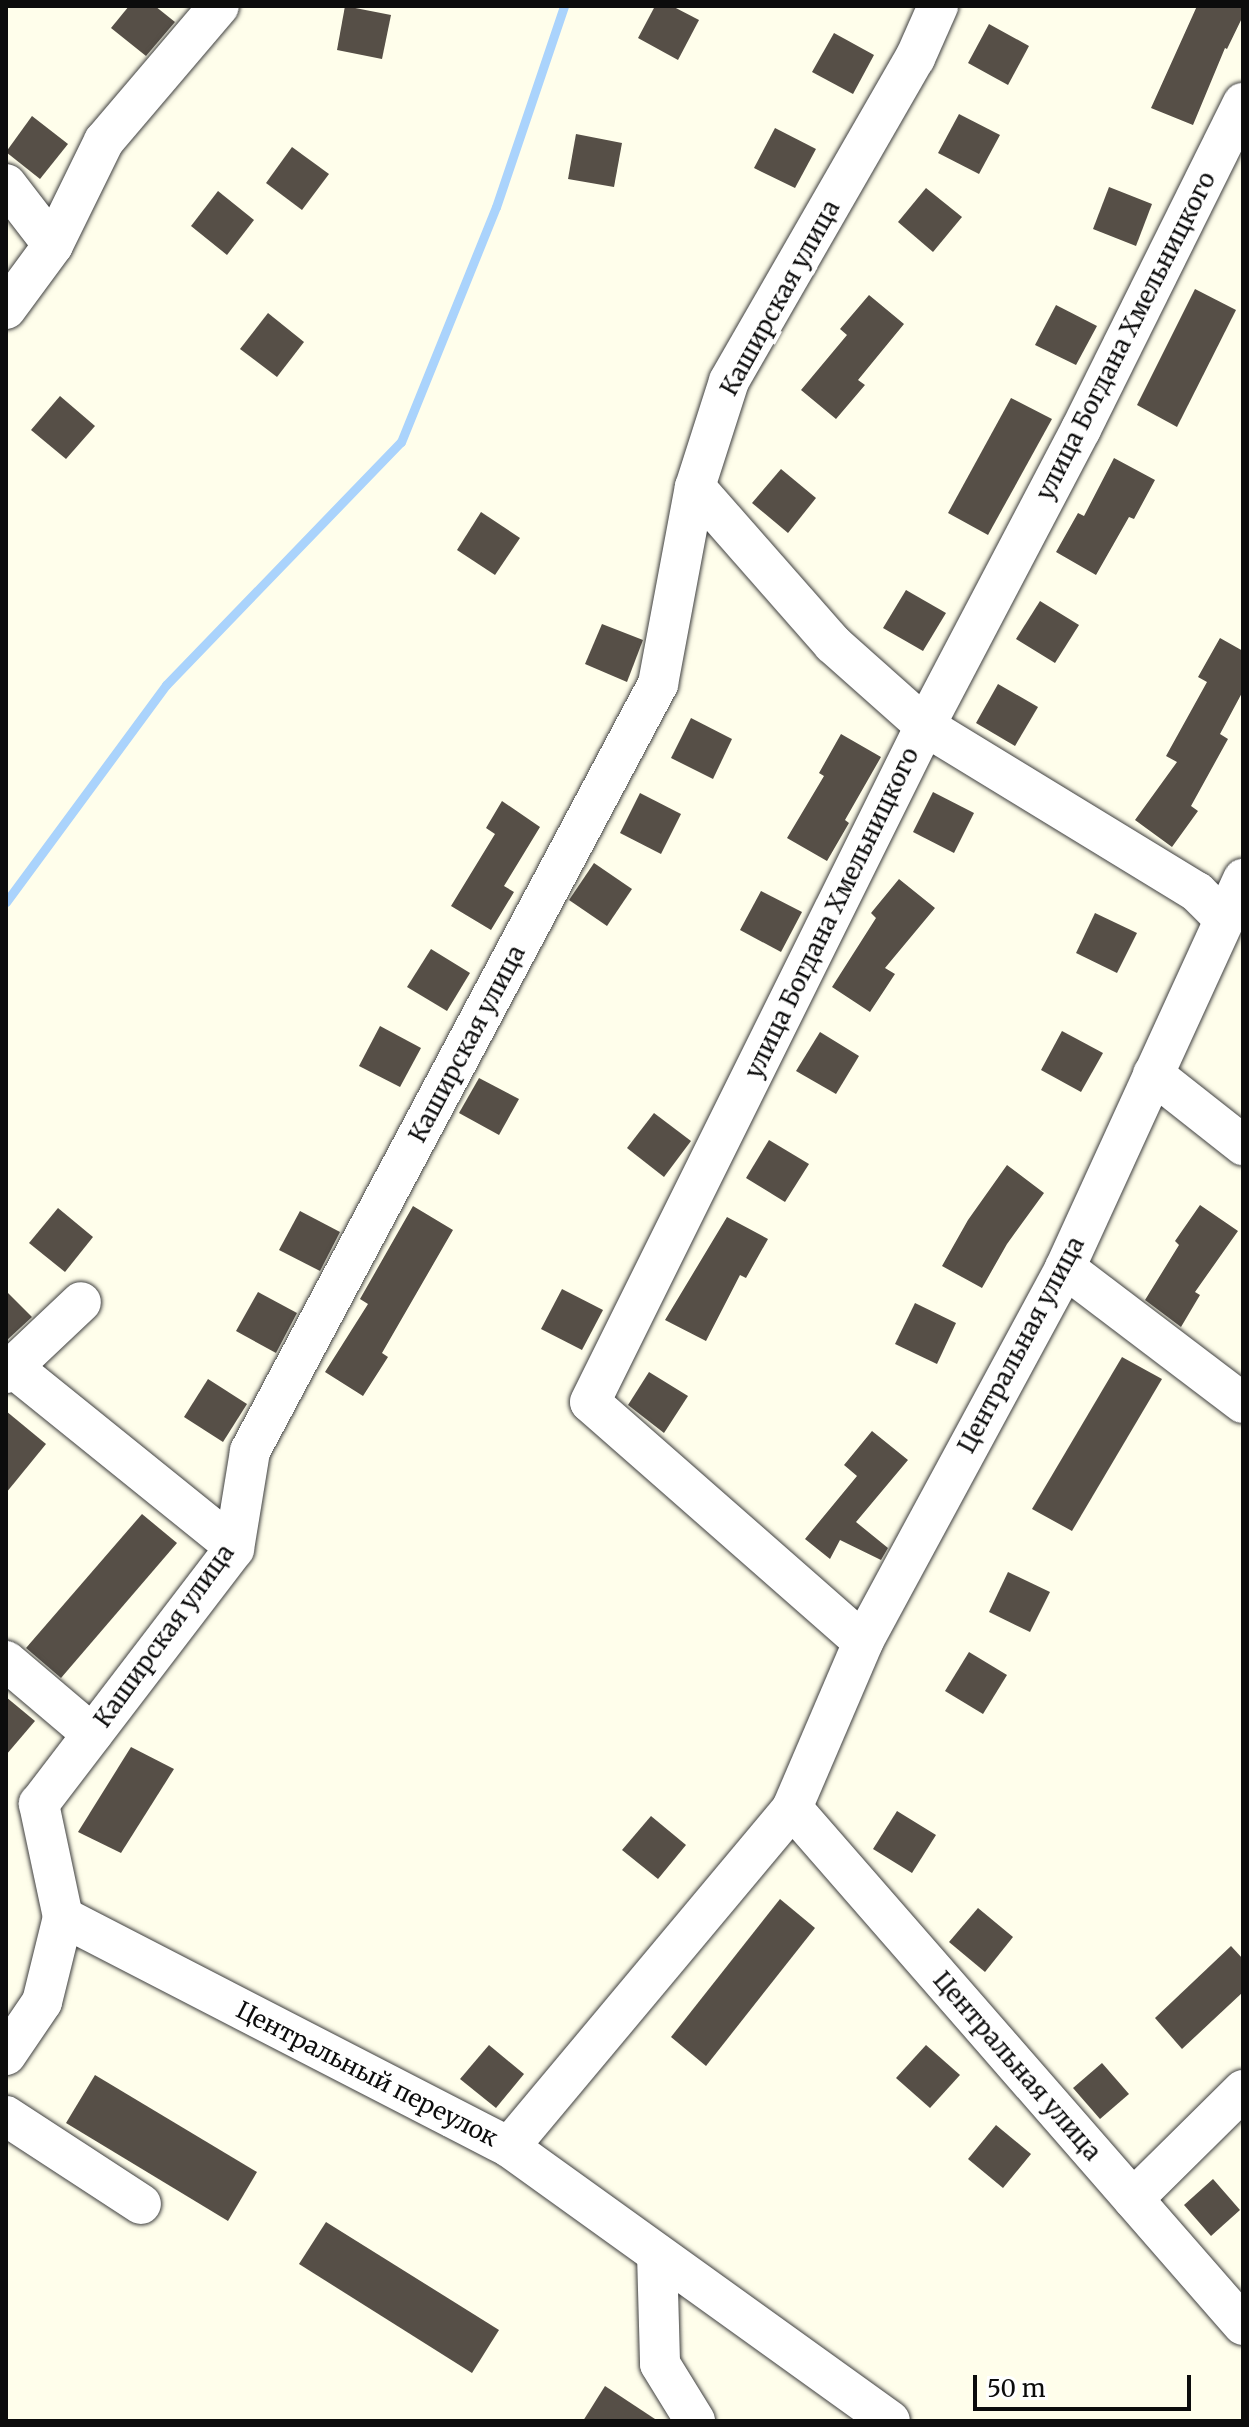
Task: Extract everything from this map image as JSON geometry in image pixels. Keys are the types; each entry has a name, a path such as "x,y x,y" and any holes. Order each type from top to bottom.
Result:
{"street":[{"path":"6,309 53,245 104,141 219,6"},
{"name":"Каширская улица","path":"6,2055 42,2002 63,1917 39,1804 234,1546 250,1451 658,684 695,487 729,381 915,58 938,6"},
{"name":"улица Богдана Хмельницкого","path":"863,1642 590,1402 925,726 1081,429 1243,103"},
{"path":"6,184 53,245"},
{"path":"695,487 833,644 925,726 1197,892 1223,918"},
{"name":"Центральная улица","path":"509,2147 792,1808 863,1642 1065,1268 1243,879"},
{"path":"1153,1074 1243,1145"},
{"path":"1065,1268 1243,1403"},
{"path":"81,1302 9,1370 234,1546"},
{"path":"6,1661 92,1734"},
{"name":"Центральная улица","path":"792,1808 1243,2325"},
{"name":"Центральный переулок","path":"63,1917 509,2147 890,2421"},
{"path":"1133,2199 1243,2090"},
{"path":"6,2116 141,2204"},
{"path":"657,2254 660,2364 695,2421"}],"building":[{"path":"129,6 155,6 175,22 146,56 111,28"},
{"path":"345,6 391,15 382,59 337,50"},
{"path":"655,6 672,6 699,20 678,60 638,38"},
{"path":"1197,6 1243,6 1243,16 1225,48 1193,125 1151,108"},
{"path":"989,24 1029,46 1008,85 968,63"},
{"path":"834,33 874,55 853,94 812,72"},
{"path":"959,114 1000,135 979,174 938,153"},
{"path":"32,116 68,144 40,179 6,152"},
{"path":"775,128 816,149 795,188 754,168"},
{"path":"576,134 622,143 614,187 568,179"},
{"path":"292,147 329,174 302,210 266,183"},
{"path":"1109,187 1152,204 1136,246 1093,229"},
{"path":"926,188 962,217 933,252 898,222"},
{"path":"218,191 254,220 227,255 191,226"},
{"path":"1195,289 1236,310 1177,427 1137,405"},
{"path":"869,295 904,324 858,380 865,385 836,419 801,390 847,335 840,329"},
{"path":"1056,305 1097,326 1076,365 1035,345"},
{"path":"268,313 304,342 277,377 240,349"},
{"path":"60,396 95,426 66,459 31,430"},
{"path":"1011,398 1052,419 988,535 948,513"},
{"path":"1114,458 1155,480 1134,519 1129,517 1096,575 1056,552 1078,513 1084,516"},
{"path":"781,469 816,498 788,533 752,503"},
{"path":"481,512 520,538 495,575 457,550"},
{"path":"906,590 946,613 923,651 883,628"},
{"path":"1040,601 1079,625 1055,663 1016,639"},
{"path":"602,624 643,640 627,682 585,664"},
{"path":"1220,638 1243,651 1243,691 1220,734 1228,739 1191,806 1198,811 1172,847 1135,820 1177,762 1166,756 1207,682 1198,677"},
{"path":"998,684 1038,707 1015,746 976,723"},
{"path":"691,718 732,739 713,779 671,758"},
{"path":"841,734 881,757 845,820 849,823 827,861 787,838 824,776 819,773"},
{"path":"933,792 974,813 954,853 913,832"},
{"path":"640,793 681,814 661,854 620,833"},
{"path":"502,801 540,827 504,886 514,892 491,930 451,906 495,834 486,828"},
{"path":"594,863 632,889 607,926 569,900"},
{"path":"899,879 935,908 885,968 895,974 870,1012 832,987 876,918 871,913"},
{"path":"761,891 802,912 781,952 740,930"},
{"path":"1095,913 1137,933 1117,973 1076,953"},
{"path":"431,949 470,973 447,1011 407,987"},
{"path":"380,1026 421,1048 400,1087 359,1066"},
{"path":"1062,1031 1103,1053 1081,1092 1041,1070"},
{"path":"820,1032 859,1056 836,1094 796,1071"},
{"path":"479,1078 519,1099 499,1135 459,1113"},
{"path":"654,1113 691,1141 664,1177 627,1148"},
{"path":"769,1140 809,1164 785,1202 746,1178"},
{"path":"1007,1165 1044,1193 1007,1244 982,1288 942,1266 968,1220"},
{"path":"1200,1205 1238,1231 1195,1292 1200,1295 1181,1327 1145,1300 1179,1245 1175,1241"},
{"path":"413,1206 453,1230 382,1353 388,1357 363,1396 325,1372 368,1304 360,1299"},
{"path":"58,1208 93,1237 65,1272 29,1243"},
{"path":"300,1211 340,1232 320,1271 279,1250"},
{"path":"727,1217 768,1239 746,1278 740,1275 706,1341 665,1320"},
{"path":"562,1289 603,1310 582,1350 541,1329"},
{"path":"6,1291 32,1317 6,1341"},
{"path":"258,1292 297,1313 276,1353 236,1331"},
{"path":"915,1303 956,1323 937,1364 895,1344"},
{"path":"1122,1357 1162,1379 1072,1531 1032,1509"},
{"path":"649,1372 688,1396 664,1433 628,1405"},
{"path":"208,1379 247,1404 223,1442 184,1417"},
{"path":"6,1411 46,1444 6,1493"},
{"path":"872,1431 908,1460 856,1522 888,1548 881,1560 840,1540 830,1559 805,1539 857,1476 844,1465"},
{"path":"142,1514 177,1543 61,1678 26,1648"},
{"path":"1008,1572 1050,1592 1030,1632 989,1612"},
{"path":"969,1652 1007,1675 983,1714 945,1691"},
{"path":"6,1697 35,1721 6,1755"},
{"path":"131,1747 174,1769 121,1853 78,1832"},
{"path":"897,1811 936,1835 912,1873 873,1849"},
{"path":"651,1816 686,1845 658,1879 622,1850"},
{"path":"780,1899 815,1928 706,2066 671,2037"},
{"path":"978,1908 1013,1937 985,1972 949,1942"},
{"path":"1231,1946 1243,1959 1243,1992 1182,2049 1155,2018"},
{"path":"489,2045 524,2074 496,2108 460,2079"},
{"path":"926,2045 960,2075 930,2108 896,2078"},
{"path":"1102,2063 1129,2094 1100,2119 1073,2088"},
{"path":"95,2075 257,2172 228,2221 66,2123"},
{"path":"996,2125 1031,2154 1003,2188 968,2159"},
{"path":"1213,2179 1240,2210 1211,2236 1184,2205"},
{"path":"326,2222 499,2330 472,2373 299,2264"},
{"path":"605,2386 658,2421 583,2421"}],"waterway":[{"path":"6,902 166,685 401,442 496,207 564,6"}]}
